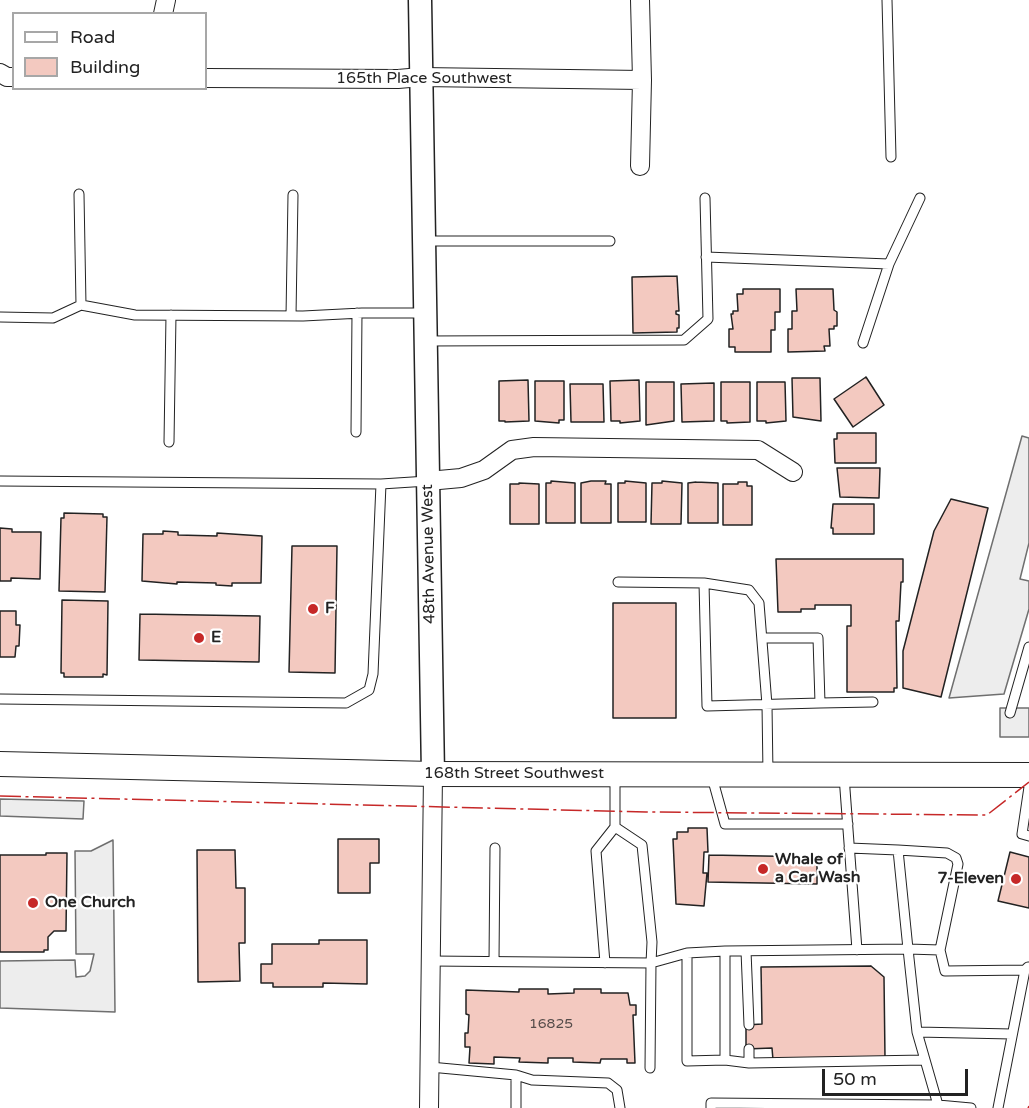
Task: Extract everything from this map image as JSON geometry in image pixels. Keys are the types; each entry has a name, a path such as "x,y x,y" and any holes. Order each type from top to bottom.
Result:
{"main road":[{"name":"168th Street Southwest","path":"0,764 433,774 1029,775"}],"street":[{"name":"48th Avenue West","path":"420,0 433,774 429,1108"},
{"path":"640,0 642,80 640,166"},
{"name":"165th Place Southwest","path":"207,78 398,79 421,77 642,80"},
{"path":"428,481 461,478 484,470 512,450 534,447 758,450 794,472"}],"lane":[{"path":"887,0 891,157"},
{"path":"79,194 81,305"},
{"path":"291,316 293,195"},
{"path":"425,341 684,340 708,319 705,198"},
{"path":"863,343 890,264 920,198"},
{"path":"424,241 610,241"},
{"path":"706,257 890,264"},
{"path":"0,317 53,318 81,305 135,315 291,316 425,313"},
{"path":"356,432 357,313"},
{"path":"169,442 171,315"},
{"path":"0,481 381,484 428,481"},
{"path":"0,699 346,704 369,690 373,674 381,484"},
{"path":"618,582 704,583 749,590 759,603 767,705 768,774"},
{"path":"704,583 707,706 873,702"},
{"path":"762,638 818,638 820,704"},
{"path":"1010,713 1029,647"},
{"path":"605,963 596,851 615,827 615,774"},
{"path":"712,774 725,824 848,824"},
{"path":"844,774 857,950"},
{"path":"1029,787 1022,834 1029,836"},
{"path":"615,827 642,845 652,942 650,1068"},
{"path":"494,962 495,848"},
{"path":"849,848 947,854 956,858 958,864 940,950 945,970 1027,968 998,1108"},
{"path":"898,850 917,1032 938,1106"},
{"path":"431,961 651,963 687,953 725,951 940,950"},
{"path":"725,951 725,1060"},
{"path":"746,951 749,1024"},
{"path":"687,953 687,1061 725,1060 749,1063 925,1060"},
{"path":"917,1032 1012,1034"},
{"path":"749,1049 749,1063"},
{"path":"430,1067 516,1075 532,1080 608,1083 617,1090 620,1108"},
{"path":"516,1075 516,1108"},
{"path":"711,1108 711,1103 971,1108"}],"shaded area":[{"path":"1022,436 1029,438 1029,543 1020,579 1029,581 1029,609 1004,694 949,698"},
{"path":"1000,708 1029,708 1029,737 1000,737"},
{"path":"0,799 84,801 83,819 0,816"},
{"path":"113,840 115,1012 0,1008 0,961 75,960 76,977 85,976 90,971 94,954 76,954 75,851 91,851"}],"building":[{"path":"677,276 679,311 676,311 676,314 679,315 679,328 677,332 633,333 632,277"},
{"path":"743,289 780,289 780,312 775,312 775,330 771,330 771,352 735,352 735,347 729,347 729,329 733,329 731,314 733,311 738,311 737,294 743,294"},
{"path":"796,289 833,289 837,326 829,329 830,346 824,346 825,351 788,352 788,329 792,329 792,311 797,311"},
{"path":"866,377 884,405 853,427 834,399"},
{"path":"792,378 820,378 821,421 793,417"},
{"path":"528,380 529,421 499,421 499,381"},
{"path":"639,380 640,421 620,423 620,421 611,421 610,381"},
{"path":"535,381 564,381 564,420 559,420 559,423 535,421"},
{"path":"646,382 674,382 674,421 646,425"},
{"path":"721,382 750,382 750,422 721,421"},
{"path":"757,382 785,382 786,421 766,423 766,421 757,421"},
{"path":"714,383 714,421 682,422 681,384"},
{"path":"570,384 603,384 604,422 571,422"},
{"path":"837,433 876,433 876,463 835,463 834,439 837,439"},
{"path":"837,468 880,468 879,498 840,497"},
{"path":"551,481 575,483 575,523 546,523 546,483 551,483"},
{"path":"606,481 605,484 611,484 611,523 581,523 581,483"},
{"path":"625,481 646,483 646,522 618,522 618,483 625,483"},
{"path":"662,481 682,483 681,524 651,524 652,483 662,483"},
{"path":"738,482 747,482 747,486 752,486 752,525 723,525 723,484 738,484"},
{"path":"688,483 718,483 718,523 688,523"},
{"path":"510,484 539,484 539,524 510,524"},
{"path":"951,499 988,508 941,697 903,688 903,651 934,531"},
{"path":"833,504 874,504 874,534 833,534 833,528 831,528"},
{"path":"64,513 103,514 103,517 107,517 105,592 59,591 61,518 64,518"},
{"path":"0,528 12,529 12,532 41,532 40,579 11,578 11,581 0,581"},
{"path":"163,531 178,532 178,535 217,536 217,533 262,536 261,583 232,583 232,586 216,585 216,583 177,582 177,584 142,581 143,534 163,534"},
{"name":"F","path":"292,546 337,546 335,673 289,672"},
{"path":"776,559 903,559 899,621 896,621 897,688 894,688 894,692 847,692 847,626 851,626 851,605 815,605 815,609 801,609 801,612 778,612"},
{"path":"62,600 108,601 107,675 103,674 103,677 64,677 64,673 61,673"},
{"path":"613,603 676,603 676,718 613,718"},
{"path":"0,611 16,611 16,625 20,625 19,646 16,646 15,657 0,657"},
{"name":"E","path":"140,614 260,616 259,662 139,660"},
{"path":"688,828 707,828 708,852 704,852 703,873 707,873 704,906 676,904 673,839 677,839 677,832 688,832"},
{"path":"338,839 379,839 379,863 370,863 370,893 338,893"},
{"path":"197,850 235,850 236,888 245,888 245,943 239,943 240,981 198,982"},
{"name":"7-Eleven","path":"1010,852 1029,857 1029,908 998,901"},
{"name":"One Church","path":"46,853 67,853 66,931 54,931 48,937 48,950 44,952 0,952 0,855 46,855"},
{"name":"Whale of a Car Wash","path":"709,855 817,857 817,884 708,882"},
{"path":"319,940 367,940 367,984 323,983 323,987 273,987 273,983 261,983 261,964 272,964 272,944 319,944"},
{"path":"871,966 884,977 885,1058 773,1060 772,1048 746,1049 746,1025 762,1024 761,967"},
{"path":"519,989 548,989 548,994 574,993 574,989 601,989 601,993 628,993 630,1005 636,1005 636,1015 633,1015 635,1063 627,1063 627,1059 601,1059 600,1063 573,1062 573,1058 548,1058 548,1063 519,1062 520,1058 494,1057 494,1064 469,1063 470,1047 465,1047 469,1015 466,1014 466,990 519,992"}],"power":[{"path":"0,796 646,812 987,815 1029,782"}],"place":[{"name":"F","path":"313,609"},
{"name":"E","path":"199,638"},
{"name":"Whale of a Car Wash","path":"763,869"},
{"name":"7-Eleven","path":"1016,879"},
{"name":"One Church","path":"33,903"}]}
